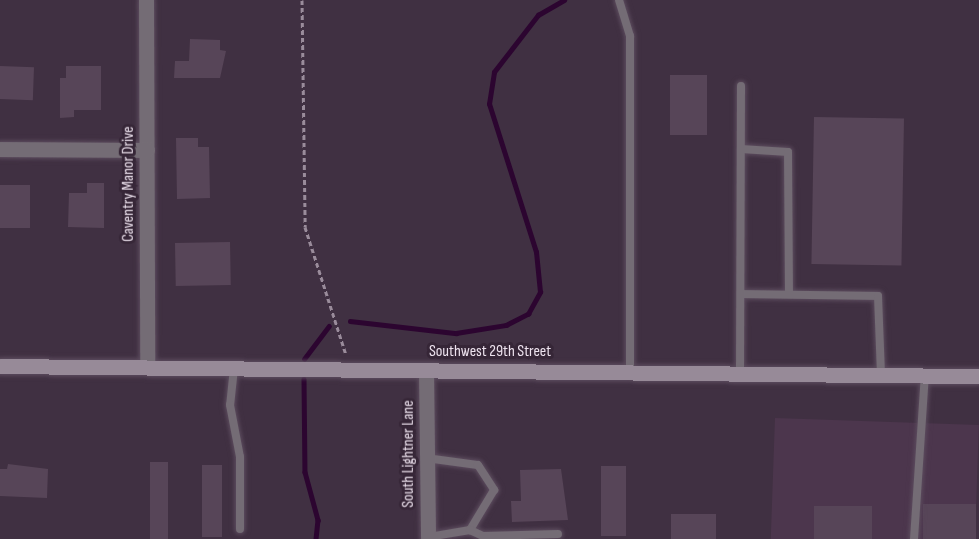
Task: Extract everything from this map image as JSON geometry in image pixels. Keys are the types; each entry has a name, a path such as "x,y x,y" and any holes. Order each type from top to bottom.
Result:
{"street":[{"name":"Caventry Manor Drive","path":"146,0 147,367"},
{"path":"0,149 147,150"},
{"name":"Southwest 29th Street","path":"0,366 979,376"},
{"name":"South Lightner Lane","path":"426,370 428,538"}],"lane":[{"path":"619,0 630,36 630,371"},
{"path":"740,372 741,86"},
{"path":"741,149 788,152 789,294"},
{"path":"742,294 878,296 881,374"},
{"path":"234,368 230,405 240,457 240,529"},
{"path":"914,539 925,375"},
{"path":"426,458 466,461 486,470 494,490 492,502 470,530"},
{"path":"428,538 470,530 483,536 558,534"}],"path":[{"path":"302,0 305,227 345,340 346,369"}],"shaded area":[{"path":"775,418 979,425 975,539 771,539"}],"building":[{"path":"190,39 220,40 220,50 226,51 220,78 174,78 175,61 189,61"},
{"path":"0,66 34,67 33,100 0,99"},
{"path":"66,66 101,66 101,110 74,110 74,117 60,118 60,78 66,78"},
{"path":"670,75 707,75 707,135 670,135"},
{"path":"814,117 904,119 901,266 811,264"},
{"path":"176,138 198,138 198,147 209,147 210,198 177,199"},
{"path":"87,183 104,183 104,228 68,227 69,193 87,193"},
{"path":"0,185 30,185 30,228 0,228"},
{"path":"230,242 231,285 176,286 175,243"},
{"path":"150,462 168,462 168,539 150,539"},
{"path":"8,464 48,469 47,498 0,496 0,469 7,469"},
{"path":"202,465 222,465 222,537 202,537"},
{"path":"601,466 626,466 626,536 601,536"},
{"path":"561,469 568,520 512,522 511,501 521,501 520,470"},
{"path":"923,504 976,504 976,539 923,539"},
{"path":"814,506 872,506 872,539 814,539"},
{"path":"671,514 716,514 716,539 671,539"}],"waterway":[{"path":"350,321 456,333 506,325 528,314 540,292 536,252 489,104 494,72 538,15 564,0"},
{"path":"304,359 329,326"},
{"path":"304,379 305,472 318,520 316,539"}]}
